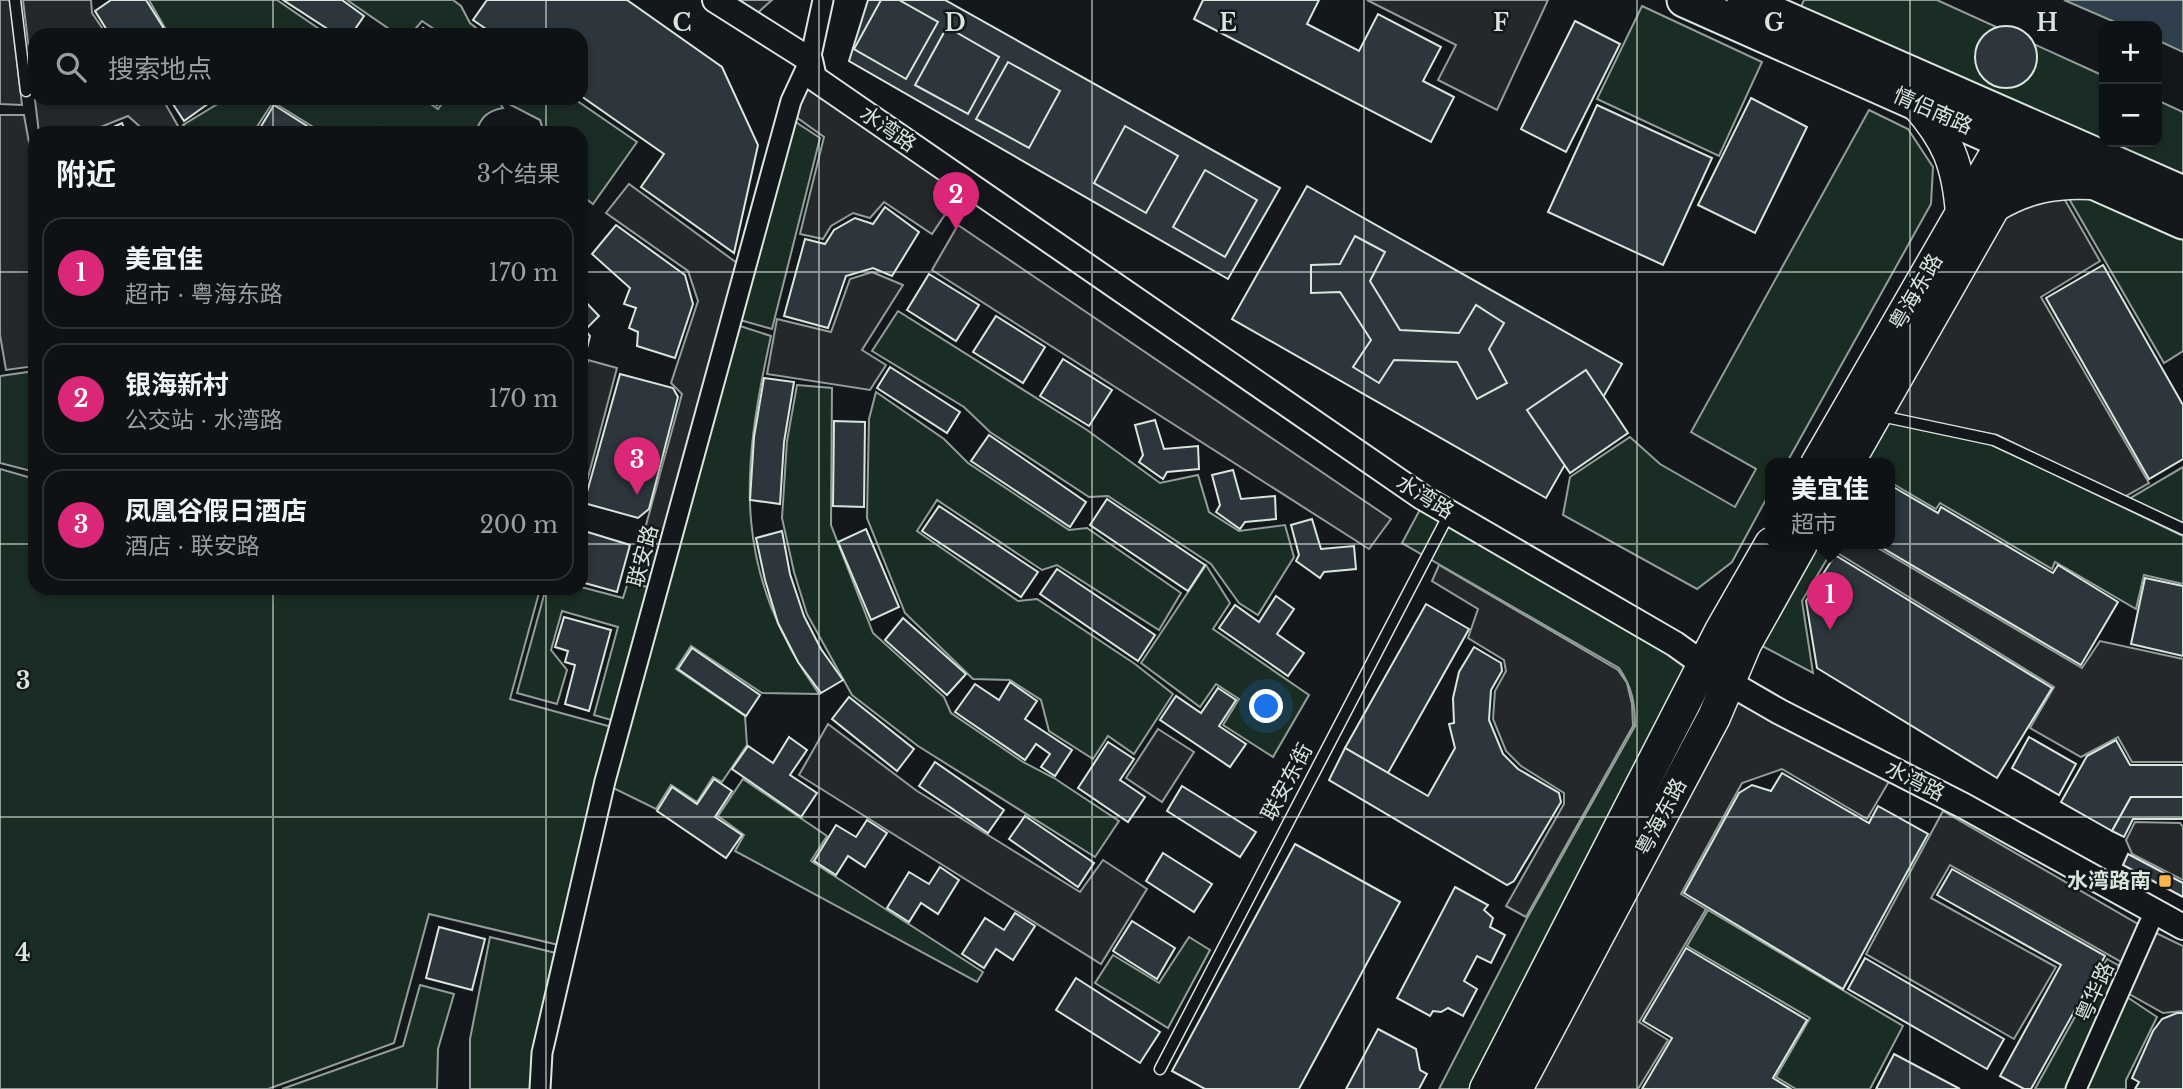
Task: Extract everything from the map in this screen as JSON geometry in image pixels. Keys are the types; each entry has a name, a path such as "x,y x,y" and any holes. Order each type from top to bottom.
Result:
{"highway":[{"name":"情侣南路","path":"1684,0 1916,103 2183,193"},
{"name":"情侣南路","path":"1744,0 2020,137 2092,183 2183,222"}],"main road":[{"path":"1916,103 1937,127 1950,152 1959,178 1962,213"},
{"name":"粤海东路","path":"1822,458 1864,408 1994,206 2020,137"},
{"name":"粤海东路","path":"1849,458 1864,408 1962,213 2020,137"},
{"path":"1994,206 2019,192 2043,184 2092,183"},
{"name":"粤海东路","path":"1486,1089 1716,674 1769,549"},
{"name":"粤海东路","path":"1516,1089 1714,717 1716,674 1745,644 1798,549"}],"street":[{"name":"水湾路","path":"715,0 810,60 814,78 1450,513 1675,644 1716,674 2183,927"},
{"name":"联安路","path":"540,1089 542,1053 605,781 790,101 810,60 823,0"},
{"name":"粤华路","path":"2076,1089 2154,913"}],"lane":[{"path":"16,0 26,91"},
{"path":"1864,408 1994,440 2183,529"},
{"name":"联安东街","path":"1160,1069 1450,513"}],"green space":[{"path":"149,0 277,0 318,28 165,28"},
{"path":"347,0 453,0 461,6 470,23 476,28 432,28 422,21 416,28 388,28"},
{"path":"1804,0 1937,0 2099,74 2099,147 2162,147 2162,102 2183,112 2183,186 1799,11"},
{"path":"1642,6 1762,62 1719,156 1597,99"},
{"path":"216,105 271,105 258,126 183,125"},
{"path":"278,105 432,105 438,109 441,105 501,105 503,108 485,116 478,126 312,126"},
{"path":"511,105 583,105 637,142 593,204 588,200 588,126 542,126 540,120"},
{"path":"1869,110 1908,129 1933,167 1931,204 1789,458 1765,458 1765,501 1732,562 1697,589 1563,515 1570,477 1630,437 1660,464 1735,507 1756,469 1691,432"},
{"path":"791,119 820,138 772,329 740,320"},
{"path":"2064,190 2089,190 2183,231 2183,351 2164,363"},
{"path":"898,311 1087,430 1160,483 1198,475 1209,512 1239,531 1285,525 1294,557 1258,615 1239,603 1211,564 1108,496 1089,497 990,432 964,407 872,351"},
{"path":"734,324 771,336 753,433 751,521 758,564 771,606 791,649 819,694 762,693 691,646 676,669 745,716 747,745 722,782 713,777 697,802 671,785 656,809 607,785"},
{"path":"28,372 28,470 0,463 0,376"},
{"path":"797,385 832,388 831,525 873,633 944,697 951,713 1023,762 1054,778 1119,821 1095,857 918,746 852,695 807,614 782,518 787,441"},
{"path":"876,392 944,439 968,463 1069,530 1087,528 1181,593 1159,630 1057,565 1042,570 937,500 917,531 1018,601 1037,599 1135,664 1173,694 1134,754 1108,736 1093,759 1049,731 1041,700 1010,680 973,679 905,613 867,518 869,419"},
{"path":"1878,418 1991,444 2183,536 2183,584 2144,575 2136,609 2055,562 2052,569 1940,503 1936,509 1895,485 1895,458 1855,458"},
{"path":"2183,467 2183,524 2129,499"},
{"path":"0,469 28,477 28,595 538,595 510,699 619,729 567,947 429,914 394,1043 268,1089 0,1089"},
{"path":"1424,502 1696,667 1481,1089 1439,1089 1526,920 1635,726 1634,710 1630,689 1619,668 1402,543"},
{"path":"1802,549 1833,549 1802,601 1813,673 1751,640"},
{"path":"1206,565 1230,603 1213,629 1309,695 1273,757 1223,725 1239,699 1216,684 1200,707 1141,663"},
{"path":"628,582 651,588 615,721 594,715 618,627 562,611 551,650 567,670 557,704 517,693 544,595 588,595 588,589 623,598"},
{"path":"743,779 827,836 811,861 983,972 977,982 735,851 744,835 718,816"},
{"path":"1708,910 1903,1026 1870,1089 1796,1089 1776,1077 1810,1018 1687,946"},
{"path":"490,937 556,953 532,1089 470,1089 470,1039"},
{"path":"1189,937 1210,950 1168,1028 1095,983 1113,955 1159,983"},
{"path":"2107,959 2125,969 2071,1089 2035,1089"},
{"path":"420,985 454,994 438,1049 437,1089 282,1089 403,1046"},
{"path":"2124,995 2157,1017 2126,1080 2126,1089 2082,1089"}],"shaded area":[{"path":"0,0 10,0 22,105 0,104"},
{"path":"23,0 91,0 92,13 102,28 28,28 28,42"},
{"path":"703,0 772,0 743,26"},
{"path":"1367,0 1548,0 1497,110 1438,80 1456,45"},
{"path":"802,75 964,186 932,234 884,202 870,218 853,213 831,226 823,239 800,234 824,137 792,114"},
{"path":"36,105 166,105 178,126 139,126 128,116 103,126 38,126"},
{"path":"0,115 24,115 28,137 28,367 6,370 0,335"},
{"path":"629,184 741,266 654,583 632,576 682,394 671,383 698,301 688,271 606,213"},
{"path":"2058,188 2100,261 2041,297 2149,483 2124,497 1997,435 1881,413 1996,210"},
{"path":"958,225 1391,519 1369,549 932,270"},
{"path":"872,272 903,285 862,350 886,365 870,390 767,374 777,319 831,332 850,279"},
{"path":"588,360 617,368 588,478"},
{"path":"1838,549 1880,549 2082,668 2100,641 2183,659 2183,762 2132,762 2118,737 2081,757 2030,728 2054,687 1836,552"},
{"path":"1439,565 1618,670 1627,683 1633,726 1526,917 1506,906 1564,804 1564,793 1521,766 1506,751 1493,719 1495,691 1506,671 1504,660 1468,638 1478,609 1432,581"},
{"path":"1734,688 1891,778 1867,819 1782,769 1742,783 1681,894 1706,909 1639,1022 1668,1040 1638,1089 1520,1089"},
{"path":"828,724 917,791 1080,892 1103,860 1147,889 1101,964 799,775"},
{"path":"1158,729 1194,752 1162,802 1126,778"},
{"path":"1943,811 2143,927 2125,964 1950,865 1931,898 2056,967 2014,1039 1866,954"},
{"path":"2135,822 2180,823 2183,827 2183,880 2132,854 2126,840"},
{"path":"2154,932 2183,946 2183,1011 2163,1013 2124,991"}],"water":[{"path":"2064,0 2183,0 2183,52 2162,42 2162,21 2112,21"}],"building":[{"path":"111,0 146,0 163,27 106,28 95,11"},
{"path":"283,0 342,0 364,16 356,28 326,28"},
{"path":"487,0 627,0 722,67 758,145 734,253 641,187 664,154 588,101 588,28 485,28 473,20"},
{"path":"868,0 945,0 1280,188 1228,279 849,61"},
{"path":"881,0 899,0 938,22 906,79 854,49"},
{"path":"1203,0 1319,0 1307,24 1359,51 1378,14 1441,47 1423,81 1454,97 1431,142 1194,19"},
{"path":"1575,21 1620,44 1566,152 1521,129"},
{"path":"2006,26 2018,28 2028,35 2035,45 2035,69 2028,79 2018,86 2006,88 1994,86 1984,79 1977,69 1975,57 1977,45 1984,35 1994,28"},
{"path":"947,27 999,57 968,114 915,85"},
{"path":"1008,62 1060,91 1029,148 976,119"},
{"path":"1751,98 1807,127 1755,233 1698,205"},
{"path":"174,105 206,105 184,121"},
{"path":"274,105 307,126 261,126"},
{"path":"1597,105 1712,158 1663,265 1548,212"},
{"path":"1125,126 1178,156 1146,213 1094,183"},
{"path":"1205,170 1257,200 1225,257 1173,227"},
{"path":"1307,186 1622,364 1546,498 1232,319"},
{"path":"885,207 919,232 892,276 873,268 846,276 828,328 784,316 805,239 825,244 834,230 855,218 873,224"},
{"path":"616,225 685,275 693,304 675,358 637,346 638,332 629,328 636,308 624,304 630,288 592,254"},
{"path":"1355,236 1385,252 1370,281 1400,330 1459,333 1476,305 1504,323 1489,349 1507,383 1477,399 1457,362 1394,360 1379,383 1353,367 1371,340 1340,292 1311,293 1311,265 1340,264"},
{"path":"2103,265 2183,405 2183,459 2149,479 2046,298"},
{"path":"929,274 979,305 956,341 907,310"},
{"path":"588,304 599,316 588,327"},
{"path":"996,316 1045,347 1023,383 973,352"},
{"path":"1063,359 1112,390 1089,426 1040,396"},
{"path":"890,367 960,412 947,433 877,388"},
{"path":"1586,370 1628,433 1570,473 1527,410"},
{"path":"620,374 673,388 678,397 649,509 638,518 588,504 588,489"},
{"path":"764,378 794,382 784,442 780,504 750,500 754,437"},
{"path":"1155,420 1164,449 1198,446 1199,469 1167,472 1163,479 1139,462 1143,455 1135,425"},
{"path":"834,421 865,422 864,507 833,506"},
{"path":"989,435 1086,502 1070,527 971,461"},
{"path":"1233,470 1241,499 1275,496 1276,519 1245,522 1240,529 1216,512 1220,505 1212,475"},
{"path":"1895,488 1938,513 1941,507 2053,573 2058,565 2118,602 2081,665 1884,549 1895,549"},
{"path":"1107,499 1205,565 1188,591 1090,525"},
{"path":"939,506 1038,572 1021,597 922,531"},
{"path":"1312,519 1321,549 1354,546 1356,569 1324,572 1320,578 1296,561 1299,555 1291,525"},
{"path":"866,529 899,607 871,620 838,542"},
{"path":"782,531 790,574 804,616 821,649 843,680 821,693 798,662 778,623 765,580 756,538"},
{"path":"588,532 630,545 617,592 588,584"},
{"path":"1835,555 2052,688 1997,778 1817,668 1806,601"},
{"path":"1057,569 1155,635 1138,661 1040,594"},
{"path":"2145,578 2183,586 2183,656 2131,644"},
{"path":"1276,596 1294,609 1277,634 1304,653 1288,676 1219,628 1235,605 1259,622"},
{"path":"1426,604 1469,629 1388,773 1345,748"},
{"path":"564,617 611,630 589,711 565,704 575,665 565,662 568,651 555,647"},
{"path":"903,618 966,674 947,695 885,640"},
{"path":"1474,647 1501,663 1502,671 1491,690 1489,720 1503,754 1518,769 1559,793 1561,802 1514,881 1507,885 1329,780 1345,748 1428,796 1455,748 1449,724 1454,723 1453,698 1459,672"},
{"path":"692,648 760,695 746,716 678,669"},
{"path":"1010,682 1037,701 1025,719 1072,750 1055,776 1041,767 1050,754 1036,744 1025,760 955,712 975,684 999,700"},
{"path":"1218,688 1236,700 1219,726 1246,744 1230,767 1160,720 1176,696 1201,713"},
{"path":"849,697 914,749 897,771 832,719"},
{"path":"789,737 807,750 790,775 817,793 801,817 732,769 748,746 773,763"},
{"path":"2029,737 2076,764 2059,795 2012,768"},
{"path":"2116,740 2130,765 2183,765 2183,797 2131,797 2112,831 2061,802 2087,756"},
{"path":"1108,742 1134,759 1120,780 1145,797 1128,822 1078,788"},
{"path":"935,762 1004,810 988,833 919,786"},
{"path":"1782,773 1869,823 1878,806 1928,834 1843,989 1684,893 1739,793 1752,785 1771,791"},
{"path":"714,779 732,791 715,817 742,835 726,858 657,811 672,787 697,804"},
{"path":"1182,786 1256,832 1240,857 1167,811"},
{"path":"2131,797 2183,797 2183,819 2133,819 2124,837 2112,831"},
{"path":"1025,816 1094,863 1078,887 1009,839"},
{"path":"867,820 887,833 865,867 848,856 836,875 814,861 836,825 856,837"},
{"path":"1295,844 1400,902 1299,1089 1205,1089 1172,1071"},
{"path":"1163,853 1212,884 1194,912 1146,881"},
{"path":"2128,854 2183,883 2183,897 2123,865"},
{"path":"940,867 959,880 938,914 921,903 909,922 887,908 909,872 929,884"},
{"path":"1952,869 2105,956 2031,1089 2024,1089 2000,1076 2061,965 1937,895"},
{"path":"1455,887 1488,905 1484,910 1493,918 1490,927 1505,935 1491,963 1477,956 1464,981 1477,989 1463,1016 1448,1008 1441,1012 1433,1011 1430,1016 1397,998"},
{"path":"1015,913 1035,926 1013,960 996,949 984,968 962,954 985,918 1004,930"},
{"path":"1132,921 1175,948 1157,979 1113,951"},
{"path":"439,927 485,939 472,990 426,978"},
{"path":"1686,948 1807,1020 1773,1078 1791,1089 1642,1089 1672,1038 1643,1021"},
{"path":"1865,958 2004,1039 1987,1069 1848,989"},
{"path":"1076,978 1160,1032 1140,1063 1056,1010"},
{"path":"2183,1013 2183,1089 2135,1089 2139,1082 2132,1078 2153,1031 2162,1019"},
{"path":"1378,1029 1416,1049 1420,1070 1427,1074 1419,1089 1346,1089"},
{"path":"1894,1054 1960,1089 1876,1089"}],"place":[{"name":"银海新村","path":"956,230"},
{"name":"凤凰谷假日酒店","path":"637,495"},
{"name":"美宜佳","path":"1830,630"},
{"name":"水湾路南","path":"2165,881"}]}
